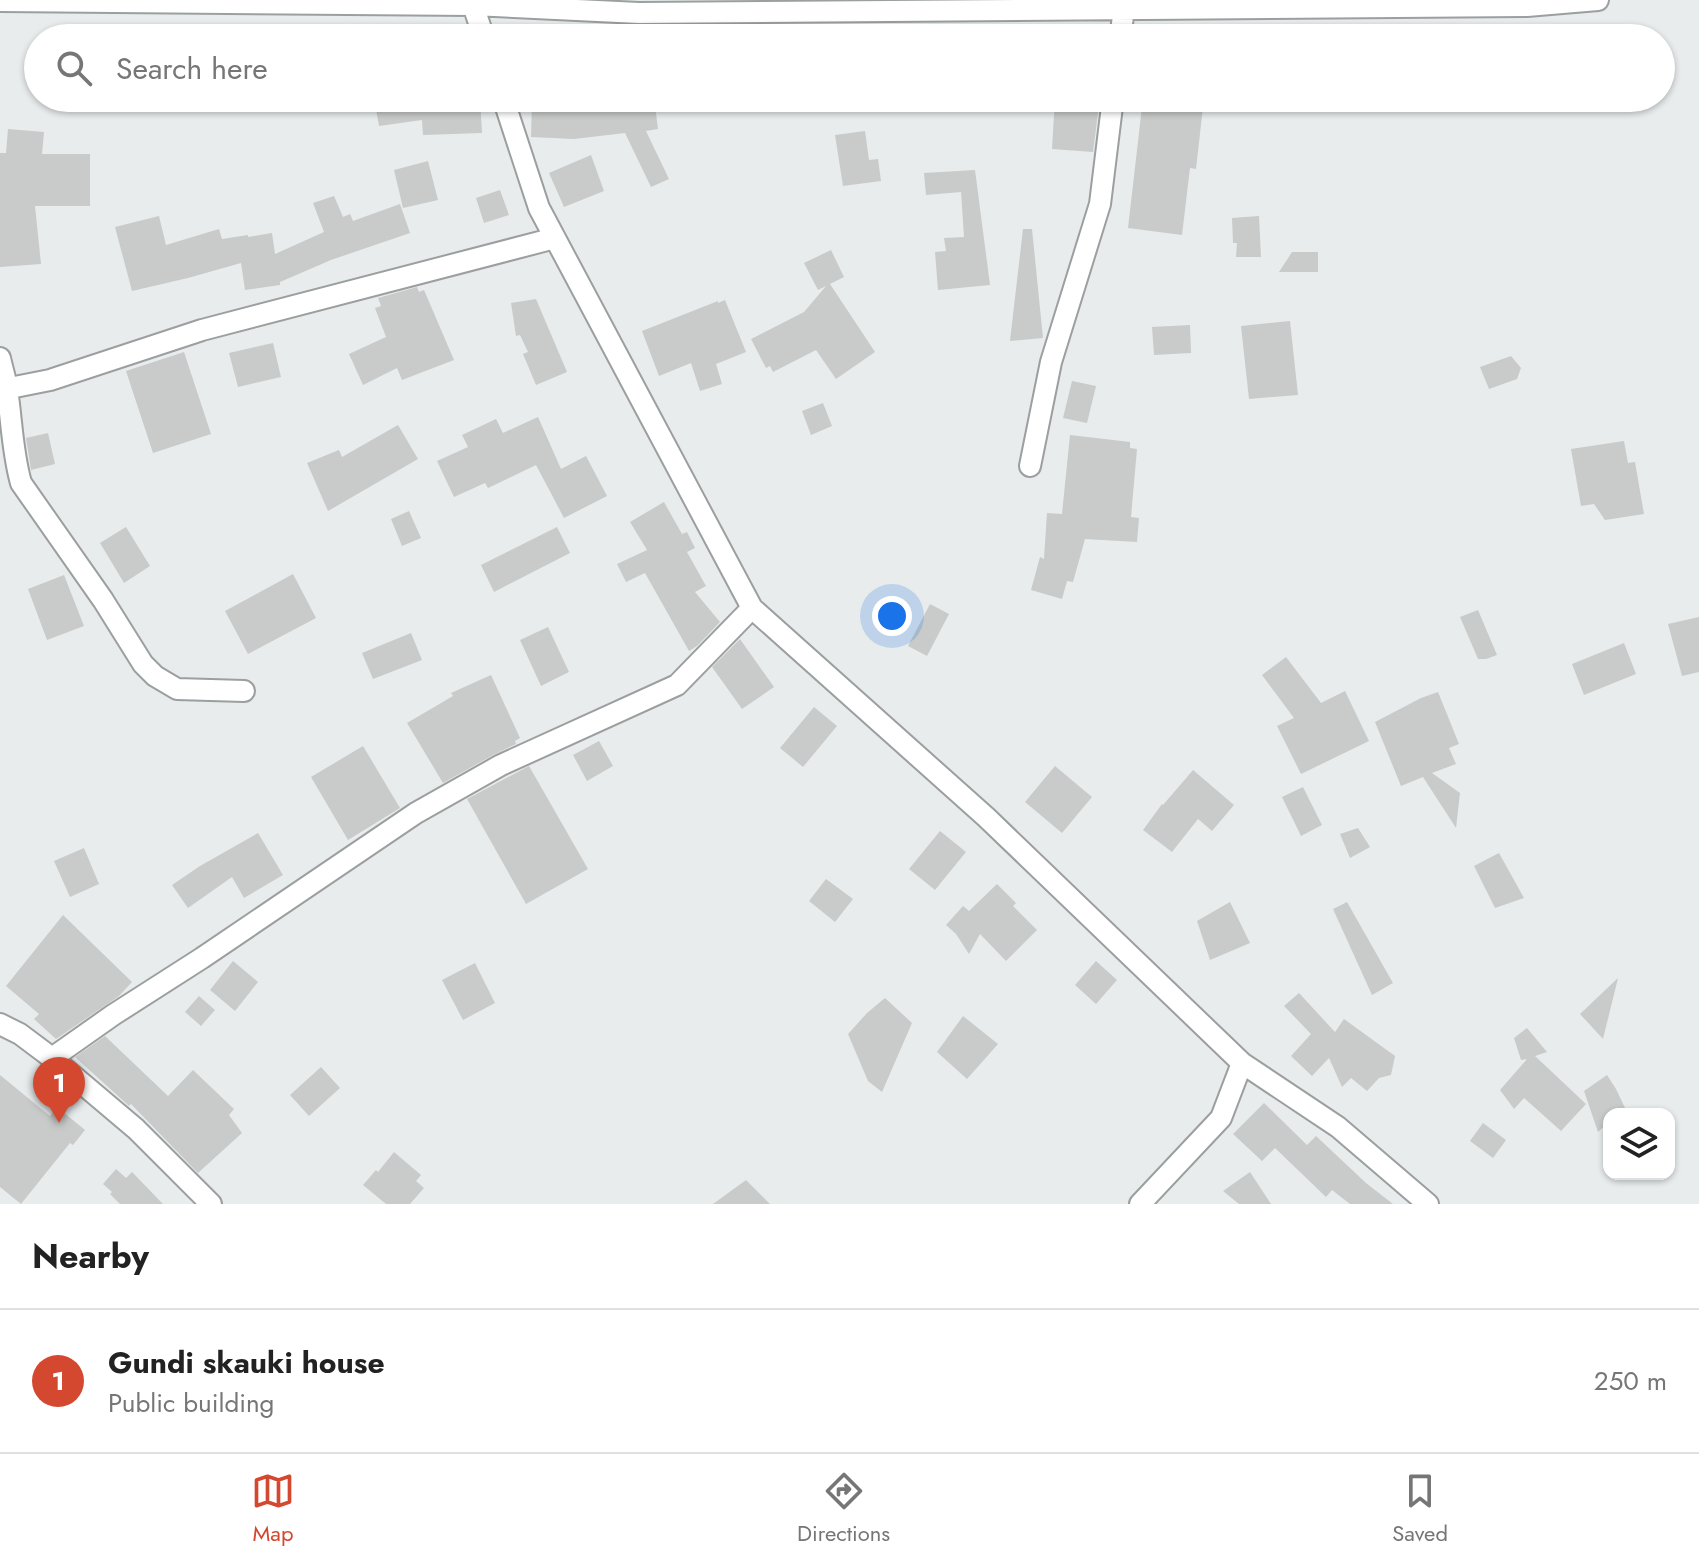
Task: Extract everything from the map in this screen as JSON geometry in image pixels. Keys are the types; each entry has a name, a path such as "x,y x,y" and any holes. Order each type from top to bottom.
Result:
{"street":[{"path":"0,1 473,5 639,13 1527,6 1598,0"},
{"path":"473,5 479,24"},
{"path":"1122,24 1124,9"},
{"path":"508,112 539,208 752,608 986,817 1242,1063 1338,1127 1428,1204"},
{"path":"1030,466 1051,362 1100,204 1111,112"},
{"path":"4,389 50,380 202,330 555,238"},
{"path":"0,358 21,483 103,600 143,664 155,676 177,689 244,691"},
{"path":"52,1058 416,813 501,765 677,685 752,608"},
{"path":"0,1024 20,1034 52,1058 136,1129 211,1204"},
{"path":"1140,1204 1221,1118 1242,1063"}],"building":[{"path":"376,112 481,112 482,133 423,135 422,120 379,126"},
{"path":"532,112 656,112 658,129 646,131 669,179 651,187 625,133 574,139 531,137"},
{"path":"1054,112 1098,112 1093,152 1052,149"},
{"path":"1141,112 1202,112 1196,169 1190,168 1182,235 1128,228"},
{"path":"8,129 44,132 42,154 90,154 90,206 35,206 41,264 0,267 0,153 6,153"},
{"path":"865,131 869,160 878,159 881,181 843,186 835,135"},
{"path":"591,155 604,191 564,207 549,173"},
{"path":"428,161 438,200 403,208 394,170"},
{"path":"975,170 990,285 938,290 935,252 946,251 944,238 964,237 961,192 926,195 924,173"},
{"path":"500,190 509,215 484,223 476,198"},
{"path":"334,196 343,217 350,214 353,221 400,204 410,233 331,260 280,282 280,285 245,290 241,263 132,291 115,227 159,216 166,245 219,229 222,239 272,233 275,254 324,232 313,203"},
{"path":"1259,216 1261,257 1236,257 1237,243 1233,243 1232,218"},
{"path":"1023,229 1032,229 1043,338 1010,341"},
{"path":"831,250 844,277 830,284 875,352 836,379 816,350 773,372 770,366 766,368 751,339 804,312 826,286 818,290 804,263"},
{"path":"1292,252 1318,252 1318,272 1279,272"},
{"path":"417,287 419,292 424,290 454,360 402,380 397,368 363,385 349,354 386,337 375,308 381,306 378,298"},
{"path":"536,299 567,372 536,385 523,354 528,352 520,335 516,336 511,303"},
{"path":"725,300 746,352 716,364 722,384 700,391 691,363 659,376 642,331"},
{"path":"1290,321 1298,395 1249,399 1241,326"},
{"path":"1190,325 1191,353 1154,355 1152,327"},
{"path":"273,343 281,377 238,387 229,353"},
{"path":"184,352 211,434 153,453 126,371"},
{"path":"1511,356 1521,368 1517,379 1489,389 1480,367"},
{"path":"1072,381 1096,386 1087,423 1063,418"},
{"path":"823,403 832,426 811,435 802,411"},
{"path":"538,417 561,469 586,456 607,496 564,518 536,465 488,488 485,483 454,497 437,461 468,447 462,435 496,419 503,433"},
{"path":"398,425 418,459 328,511 307,463 339,450 342,457"},
{"path":"48,433 55,464 31,470 26,438"},
{"path":"1070,435 1130,442 1130,448 1137,449 1131,517 1139,518 1137,542 1085,539 1073,582 1067,581 1062,599 1031,590 1040,557 1044,559 1047,513 1062,514"},
{"path":"1624,441 1628,463 1635,462 1644,514 1605,520 1594,504 1581,506 1571,449"},
{"path":"664,502 682,534 687,532 695,548 687,552 706,586 695,592 720,622 689,651 645,573 626,582 617,564 647,550 630,522"},
{"path":"409,511 421,538 402,546 391,519"},
{"path":"126,527 150,566 124,583 100,543"},
{"path":"557,527 570,553 494,592 481,565"},
{"path":"293,574 316,618 248,654 225,611"},
{"path":"64,575 84,626 47,640 28,589"},
{"path":"930,604 949,614 927,656 908,646"},
{"path":"1478,610 1497,655 1486,659 1478,659 1460,617"},
{"path":"1699,617 1699,672 1682,676 1668,624"},
{"path":"548,627 569,672 541,686 520,640"},
{"path":"411,633 422,660 373,679 362,653"},
{"path":"740,639 774,687 742,709 712,667"},
{"path":"1624,643 1636,674 1584,695 1572,664"},
{"path":"1286,657 1321,703 1345,691 1369,741 1301,774 1277,726 1294,718 1262,675"},
{"path":"491,675 520,738 515,741 516,744 443,783 407,723 453,696 451,693"},
{"path":"1438,692 1459,744 1449,748 1456,764 1432,773 1460,793 1456,828 1423,777 1401,786 1375,722"},
{"path":"814,707 837,726 803,767 780,748"},
{"path":"599,741 613,766 587,781 573,755"},
{"path":"363,746 400,808 348,840 311,777"},
{"path":"529,766 588,869 526,904 467,799"},
{"path":"1055,766 1092,797 1062,833 1025,802"},
{"path":"1193,770 1234,805 1212,831 1198,819 1172,852 1143,830"},
{"path":"1303,787 1322,825 1301,836 1282,797"},
{"path":"1358,828 1370,847 1350,858 1340,834"},
{"path":"940,831 966,852 935,890 909,869"},
{"path":"258,833 283,875 244,898 232,877 188,908 172,885"},
{"path":"84,848 99,884 70,897 54,861"},
{"path":"1499,853 1524,898 1495,908 1474,866"},
{"path":"826,879 853,899 835,922 809,901"},
{"path":"997,884 1037,930 1006,961 980,934 969,954 946,925 963,906 969,911"},
{"path":"1230,902 1250,943 1210,960 1197,921"},
{"path":"1347,902 1393,983 1372,995 1333,909"},
{"path":"63,915 132,982 119,996 56,1039 34,1019 39,1014 6,986"},
{"path":"233,961 258,982 235,1011 210,990"},
{"path":"1096,961 1117,980 1096,1004 1075,985"},
{"path":"475,963 495,1003 463,1020 442,980"},
{"path":"1618,978 1603,1039 1580,1014"},
{"path":"1299,993 1335,1032 1344,1019 1395,1056 1391,1075 1379,1078 1367,1091 1351,1078 1342,1087 1329,1058 1312,1076 1291,1056 1311,1034 1284,1006"},
{"path":"199,996 215,1010 201,1026 185,1012"},
{"path":"885,998 912,1023 882,1092 868,1081 848,1034"},
{"path":"963,1016 998,1044 967,1079 937,1052"},
{"path":"1527,1028 1547,1052 1535,1056 1586,1104 1561,1131 1524,1098 1514,1109 1500,1090 1527,1059 1521,1060 1514,1038"},
{"path":"105,1036 168,1096 193,1070 234,1109 229,1115 242,1133 198,1173 131,1104 129,1106 75,1057"},
{"path":"321,1067 340,1088 309,1116 290,1095"},
{"path":"0,1075 50,1116 57,1107 85,1130 73,1145 70,1143 21,1204 0,1187"},
{"path":"1607,1075 1625,1108 1603,1108 1603,1127 1598,1132 1584,1091"},
{"path":"1264,1103 1307,1145 1316,1136 1393,1204 1350,1204 1332,1190 1326,1197 1275,1148 1262,1161 1233,1134"},
{"path":"1483,1123 1506,1140 1493,1158 1470,1141"},
{"path":"394,1152 421,1175 416,1181 424,1188 410,1204 386,1204 363,1185"},
{"path":"116,1169 126,1178 132,1172 163,1204 120,1204 103,1184"},
{"path":"1250,1172 1271,1204 1239,1204 1223,1191"},
{"path":"746,1180 770,1204 713,1204"}],"place":[{"name":"Gundi skauki house","path":"59,1123"}]}
